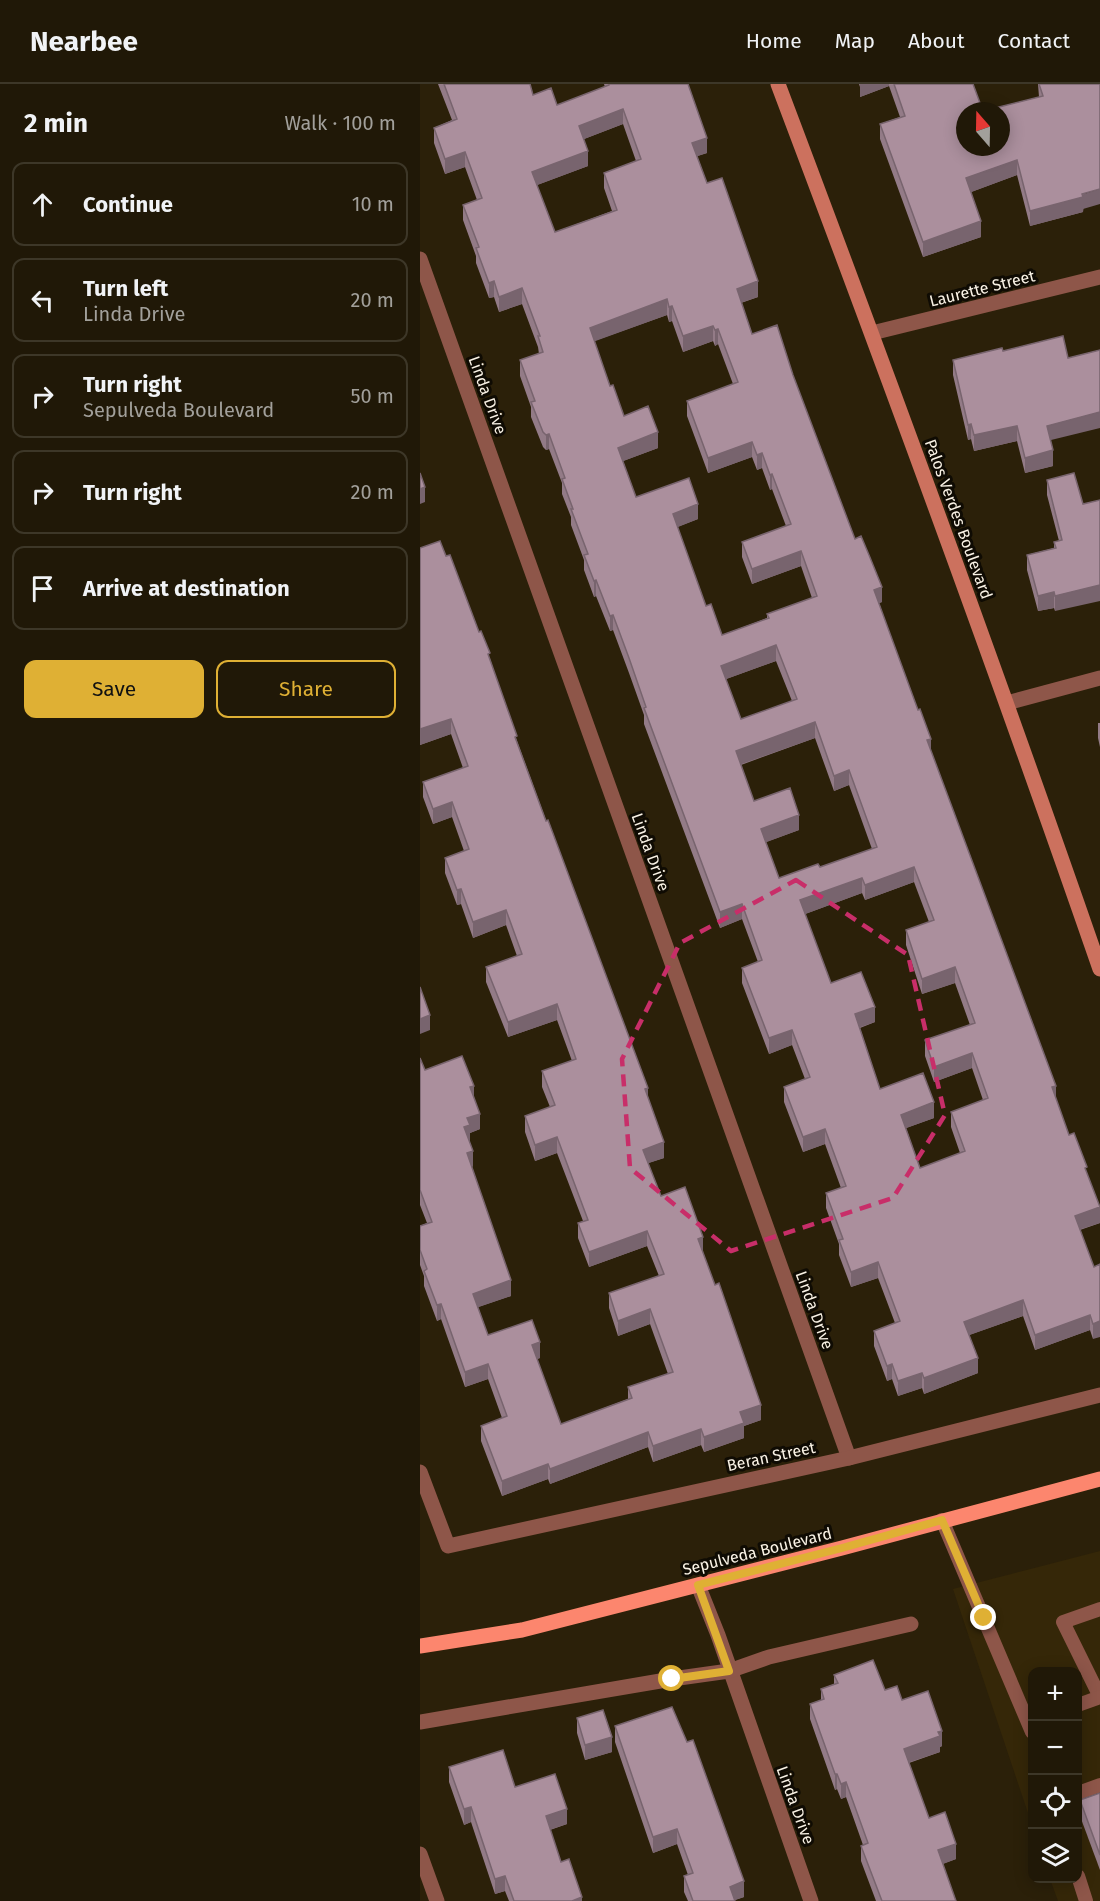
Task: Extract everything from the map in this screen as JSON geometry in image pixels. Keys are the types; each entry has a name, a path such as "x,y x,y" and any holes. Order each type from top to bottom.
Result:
{"main road":[{"name":"Palos Verdes Boulevard","path":"778,84 1007,703 1100,969"},
{"name":"Sepulveda Boulevard","path":"420,1647 522,1630 1100,1479"}],"street":[{"name":"Linda Drive","path":"420,259 849,1458"},
{"name":"Laurette Street","path":"872,333 1100,278"},
{"path":"1007,703 1100,678"},
{"name":"Beran Street","path":"420,1472 448,1546 849,1458 1100,1395"},
{"name":"Linda Drive","path":"698,1585 811,1901"},
{"path":"420,1722 729,1671 769,1657 911,1624"},
{"path":"420,1854 437,1901"}],"lane":[{"path":"942,1520 1029,1721"},
{"path":"1082,1704 1100,1697 1063,1622 1100,1609"},
{"path":"1082,1791 1100,1785"},
{"path":"1080,1883 1086,1901"}],"highlighted area":[{"path":"796,880 908,955 945,1115 893,1198 731,1251 630,1168 622,1059 680,943"}],"shaded area":[{"path":"1100,1551 1100,1901 1058,1901 1051,1883 1082,1883 1082,1667 1028,1667 1028,1813 953,1589"}],"building":[{"path":"444,84 530,84 533,95 551,88 557,105 609,84 688,84 707,138 692,143 707,183 722,178 758,281 737,289 752,334 777,325 793,375 855,539 861,536 882,587 874,590 931,739 927,740 1056,1086 1052,1087 1069,1135 1074,1133 1087,1167 1085,1168 1100,1207 1075,1216 1094,1267 1100,1264 1100,1321 1093,1324 1090,1315 1035,1335 1023,1300 964,1322 978,1358 924,1378 922,1373 898,1381 892,1364 887,1366 874,1331 900,1321 878,1262 851,1272 839,1240 843,1239 826,1193 846,1186 825,1129 803,1137 784,1087 810,1077 792,1030 769,1038 742,968 762,960 742,904 720,912 644,708 646,707 613,615 610,616 584,555 588,554 571,509 573,509 562,479 565,478 549,434 546,435 543,432 531,402 535,401 520,360 543,352 538,336 540,336 522,288 499,297 494,281 489,283 476,248 479,247 463,205 482,198 465,152 445,159 434,128 457,119","holes":["623,109 641,159 604,173 617,210 555,232 532,172 588,151 579,126","667,299 669,307 672,306 683,336 713,326 715,330 718,329 738,382 687,401 708,458 752,442 757,455 762,453 791,524 742,542 752,569 801,551 817,596 767,614 769,618 722,635 711,604 706,606 673,514 698,504 689,478 636,497 618,448 658,432 648,406 624,416 613,385 610,386 590,328","776,645 797,699 741,719 721,666","815,722 834,776 849,770 877,847 820,867 818,864 779,878 761,829 799,815 790,788 754,801 736,751","914,867 934,920 906,930 922,979 955,967 975,1023 925,1040 934,1067 972,1053 988,1098 951,1112 965,1151 920,1168 901,1115 934,1102 923,1073 880,1089 855,1014 875,1007 861,972 831,983 800,900 862,878 865,885"]},
{"path":"894,84 973,84 980,102 956,102 956,156 1010,156 1010,104 1043,96 1039,84 1100,84 1100,189 1082,194 1083,197 1030,211 1017,160 966,178 981,221 923,242 880,124 905,116"},
{"path":"1063,336 1068,358 1100,350 1100,412 1047,426 1053,450 1025,458 1017,426 974,435 971,424 968,425 953,360 1002,348 1003,351"},
{"path":"420,473 425,487 420,489"},
{"path":"1074,473 1083,504 1100,500 1100,585 1055,596 1054,592 1038,596 1027,555 1056,548 1054,542 1062,540 1047,480"},
{"path":"440,541 446,556 450,555 479,632 481,631 490,653 488,654 517,736 515,737 648,1088 645,1089 664,1142 643,1150 661,1196 685,1187 703,1237 698,1239 715,1285 719,1283 761,1405 740,1412 744,1423 704,1437 701,1429 653,1446 648,1432 550,1469 548,1464 502,1481 481,1426 507,1416 488,1364 465,1372 441,1304 437,1305 424,1271 427,1269 420,1250 420,1226 432,1222 420,1190 420,1058 425,1070 462,1056 474,1086 470,1087 480,1114 467,1118 470,1125 464,1127 473,1151 467,1153 511,1280 473,1294 488,1335 532,1320 540,1342 532,1345 561,1424 632,1398 628,1387 673,1372 650,1309 618,1321 609,1293 664,1274 647,1231 589,1252 578,1223 588,1220 557,1137 535,1145 525,1116 555,1105 542,1071 576,1059 557,1004 508,1022 486,967 522,954 506,910 473,922 461,889 457,890 445,858 469,849 452,802 433,809 423,782 468,766 451,719 420,729 420,548"},
{"path":"420,987 430,1015 420,1019"},
{"path":"873,1660 885,1690 897,1686 902,1700 928,1691 942,1731 938,1732 940,1736 904,1749 929,1818 945,1812 956,1844 938,1850 956,1901 882,1901 861,1846 868,1843 846,1782 841,1784 835,1774 810,1704 824,1699 821,1689 838,1683 834,1675"},
{"path":"672,1707 687,1742 693,1740 744,1881 730,1887 735,1901 693,1901 684,1876 693,1873 677,1829 653,1837 615,1726"},
{"path":"603,1710 612,1737 585,1745 577,1718"},
{"path":"503,1750 515,1787 555,1774 567,1809 546,1816 561,1862 569,1859 582,1897 572,1901 514,1901 505,1876 495,1879 471,1807 464,1809 449,1767"},
{"path":"1100,1793 1100,1855 1082,1806 1082,1799"}],"route":[{"path":"672,1679 729,1671 718,1635 698,1585 942,1520 984,1618"}]}
